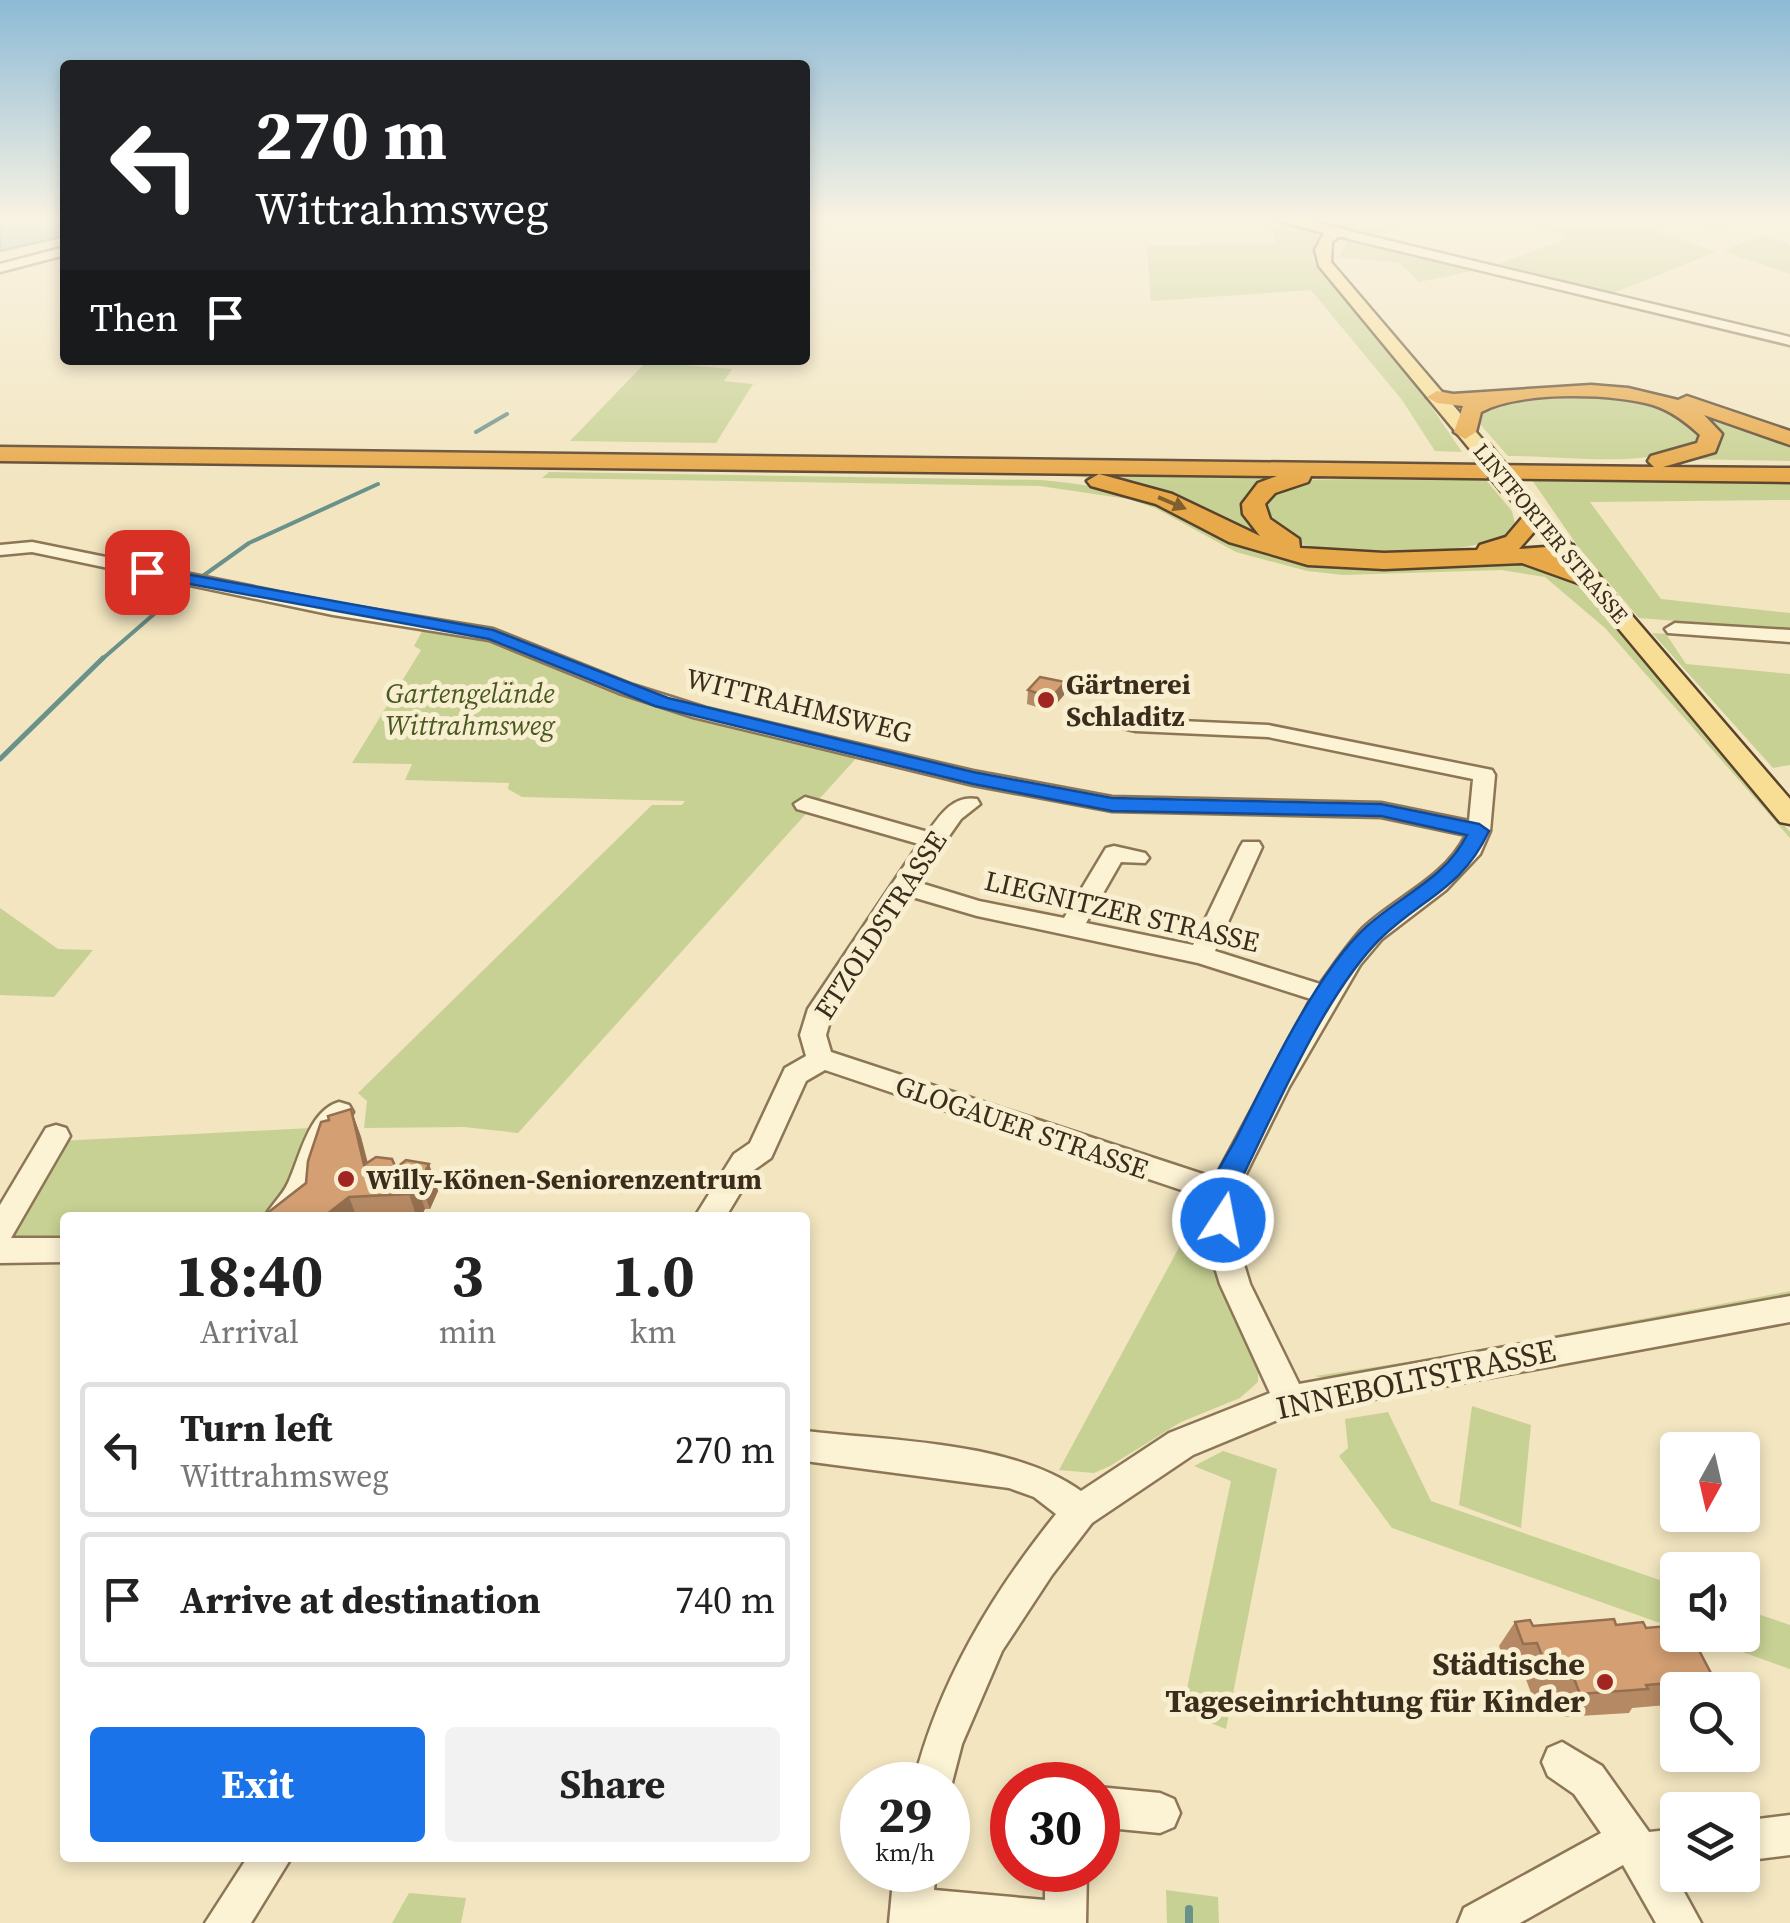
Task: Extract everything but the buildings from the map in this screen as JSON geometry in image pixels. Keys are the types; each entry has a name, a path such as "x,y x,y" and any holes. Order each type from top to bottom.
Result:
{"highway":[{"path":"1419,375 1445,386 1491,396 1610,390 1647,394 1690,403 1790,438"},
{"path":"1436,397 1588,392 1630,395 1680,409 1696,417 1711,434 1707,447 1697,453 1673,460 1618,465"},
{"path":"1465,432 1471,409 1491,396"},
{"path":"0,450 1790,466"},
{"path":"0,450 1790,475"},
{"path":"763,463 1094,480 1164,499 1238,537 1308,558 1384,561 1491,552 1552,564 1589,579"},
{"path":"1451,471 1279,481 1262,489 1252,502 1253,514 1272,535 1316,552 1382,557 1491,552 1547,554 1564,550"},
{"path":"1491,552 1516,542 1535,516"}],"main road":[{"name":"LINTFORTER STRASSE","path":"1363,309 1790,816"}],"street":[{"path":"1658,309 1790,341"},
{"path":"1735,326 1760,324 1790,331"},
{"name":"WITTRAHMSWEG","path":"0,550 32,546 333,609 460,627 540,652 626,689 700,713 955,774 1112,804 1381,810 1479,831"},
{"path":"1675,629 1790,636"},
{"path":"1081,713 1136,725 1233,728 1322,739 1484,776 1479,831 1468,854 1438,885 1373,933 1326,995 1274,1086 1222,1192 1224,1248 1235,1284 1290,1400"},
{"path":"805,804 933,841"},
{"name":"ETZOLDSTRASSE","path":"713,1212 739,1175 758,1168 768,1154 761,1150 795,1075 822,1059 812,1042 811,1030 933,841 953,814 970,804"},
{"path":"1201,955 1251,847"},
{"path":"1071,928 1114,852 1137,858"},
{"name":"LIEGNITZER STRASSE","path":"903,886 977,908 1201,955 1326,995"},
{"name":"GLOGAUER STRASSE","path":"822,1059 1222,1192"},
{"path":"284,1212 299,1193 316,1144 339,1112"},
{"path":"0,1231 56,1136"},
{"path":"0,1251 60,1250"},
{"name":"INNEBOLTSTRASSE","path":"938,1762 989,1638 1038,1563 1080,1512 1181,1444 1290,1400 1790,1309"},
{"path":"810,1447 1009,1472 1045,1485 1080,1512"},
{"path":"1562,1762 1588,1780 1649,1847 1680,1923"},
{"path":"1120,1809 1160,1813"},
{"path":"1760,1838 1790,1834"},
{"path":"1479,1923 1649,1847"},
{"path":"226,1923 269,1862"},
{"path":"912,1901 1065,1923 1066,1892"}],"green space":[{"path":"1327,309 1352,309 1424,396 1462,452 1435,451 1402,400"},
{"path":"643,365 732,369 724,381 753,384 716,443 570,441"},
{"path":"1643,394 1790,440 1790,461 1681,459 1715,439"},
{"path":"1633,399 1677,413 1698,435 1694,446 1627,459 1508,456 1479,423 1485,409 1518,400"},
{"path":"549,472 1041,480 1146,499 1254,550 1287,559 1485,559 1558,574 1586,592 1790,832 1790,838 1605,628 1545,577 1501,570 1343,575 1307,571 1236,552 1155,508 1128,499 1040,486 542,478"},
{"path":"1052,474 1296,475 1245,501 1307,556 1092,478"},
{"path":"1306,480 1486,480 1512,511 1516,528 1501,538 1476,545 1375,553 1297,542 1260,514 1268,493"},
{"path":"1532,480 1790,484 1790,500 1590,502 1661,599 1790,613 1790,630 1639,618 1579,548"},
{"name":"Gartengelände Wittrahmsweg","path":"425,626 480,635 566,667 859,755 518,1133 464,1127 364,1128 367,1101 358,1093 652,805 682,805 685,801 522,797 508,789 509,783 405,780 412,764 352,763 421,650 414,646"},
{"path":"1652,633 1666,634 1686,664 1790,674 1790,765 1773,768"},
{"path":"0,908 58,949 93,950 54,997 0,995"},
{"path":"311,1128 303,1165 273,1212 60,1212 60,1244 13,1240 15,1232 10,1231 60,1141"},
{"path":"1203,1203 1209,1211 1223,1290 1258,1361 1258,1382 1240,1398 1181,1422 1110,1466 1094,1473 1059,1470"},
{"path":"1790,1291 1790,1300 1330,1379 1315,1376 1428,1359"},
{"path":"1472,1406 1531,1425 1521,1528 1459,1505"},
{"path":"1388,1412 1431,1501 1660,1580 1660,1623 1392,1528 1339,1456 1348,1448 1345,1419"},
{"path":"1223,1451 1277,1469 1226,1729 1182,1712 1231,1481 1194,1466"},
{"path":"1760,1615 1790,1625 1790,1669 1742,1652 1760,1652"},
{"path":"1166,1890 1218,1897 1219,1923 1167,1923"},
{"path":"409,1893 466,1898 461,1923 392,1923"}],"waterway":[{"path":"476,432 507,414"},
{"path":"200,578 249,543 378,484"},
{"path":"100,661 184,588"},
{"path":"0,759 103,658"},
{"path":"1189,1909 1189,1923"}],"place":[{"name":"Gärtnerei Schladitz","path":"1046,700"},
{"name":"Willy-Könen-Seniorenzentrum","path":"346,1179"},
{"name":"Städtische Tageseinrichtung für Kinder","path":"1605,1682"}],"route":[{"path":"147,572 333,609 493,635 661,702 973,778 1112,804 1381,810 1479,831 1468,854 1438,885 1373,933 1326,995 1274,1086 1222,1192 1223,1220"}]}
